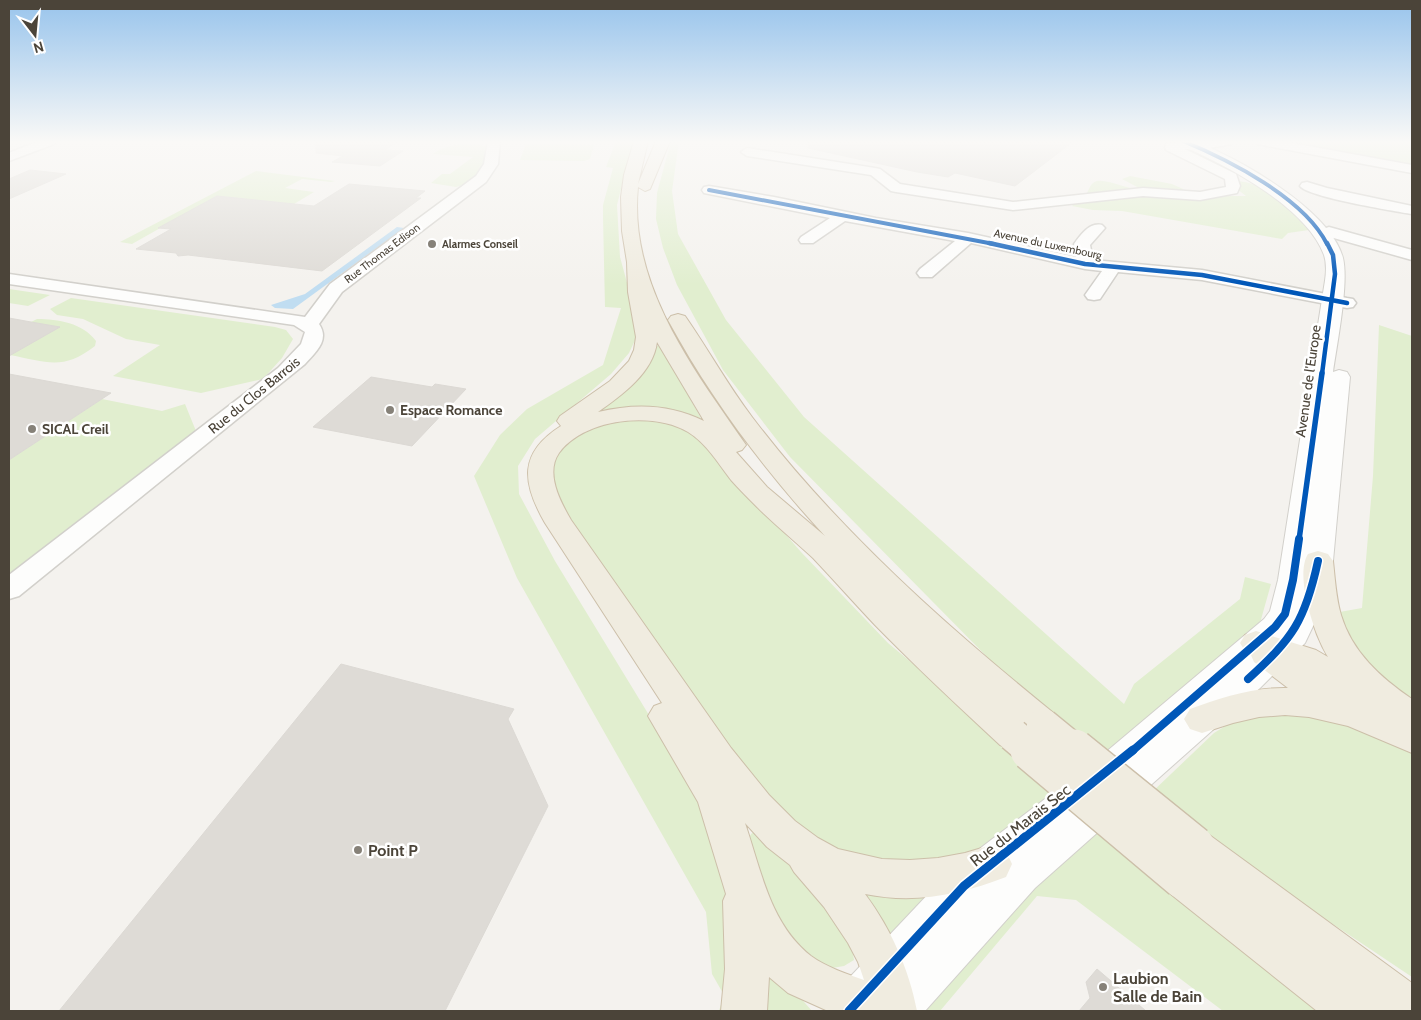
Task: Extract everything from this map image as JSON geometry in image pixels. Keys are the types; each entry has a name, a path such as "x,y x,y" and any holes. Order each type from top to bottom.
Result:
{"highway":[{"path":"630,189 630,226 636,261 646,294 661,328 699,395 734,446 766,487 827,556"},
{"path":"645,189 646,224 659,277 686,336 731,406 775,464 860,557 964,657 1028,730"},
{"path":"636,261 637,295 647,338 642,358 629,375 615,387 540,443 530,460 529,486 548,526 708,783 725,822 741,875 762,928 786,963 804,977 879,1003 870,937 852,909 796,846 762,814 726,771 559,523 542,490 540,474 542,461 552,445 577,427 599,419 637,414 677,419 697,428 709,437 756,492 827,556 933,663 1028,730 1188,862 1353,1011"},
{"path":"1318,562 1325,614 1332,635 1343,656 1365,681 1412,717"},
{"path":"1255,661 1310,686 1368,718 1412,738"},
{"path":"1255,661 1313,663 1412,725"},
{"path":"1202,719 1250,704 1276,701 1317,704 1368,718"},
{"path":"796,846 832,865 865,875 894,880 944,878 992,864"},
{"path":"1188,862 1412,1011"},
{"path":"741,875 747,969 744,1011"}],"street":[{"name":"Rue Thomas Edison","path":"308,324 319,314 327,297 336,288 467,189"},
{"path":"900,189 1013,206 1143,192 1200,196 1232,189"},
{"name":"Avenue de l'Europe","path":"1255,661 1294,635 1307,609 1318,562 1339,301 1334,258 1331,249 1308,221 1270,189"},
{"name":"Avenue de l'Europe","path":"1255,661 1285,614 1288,606 1339,301 1349,269 1342,248 1329,232 1304,206 1283,189"},
{"path":"1314,189 1412,210"},
{"name":"Avenue du Luxembourg","path":"709,190 968,238 1085,264 1207,275 1339,301"},
{"path":"801,207 816,196"},
{"path":"807,240 842,216"},
{"path":"1085,264 1082,244 1097,228"},
{"path":"1329,232 1352,240 1412,255"},
{"path":"926,273 968,238"},
{"path":"1342,248 1363,247 1392,250"},
{"path":"1094,295 1113,267"},
{"path":"9,279 288,319 308,324"},
{"name":"Rue du Clos Barrois","path":"9,589 289,368 312,343 314,330 308,324"},
{"path":"879,1003 1021,874 1202,719 1255,661"},
{"name":"Rue du Marais Sec","path":"879,1003 953,897 1113,768 1255,661"}],"green space":[{"path":"222,189 289,189 314,192 294,204 217,196 132,244 120,242"},
{"path":"607,189 621,189 617,205 620,257 635,312 637,336 629,353 611,374 535,439 518,466 519,494 555,561 688,779 717,838 737,959 730,1011 719,1011 724,995 712,974 706,912 517,578 474,476 500,435 527,409 603,365 621,308 605,307 603,205"},
{"path":"658,189 672,189 678,234 726,320 804,417 1124,704 1134,684 1240,599 1245,577 1271,584 1260,623 1106,758 1001,671 790,457 723,370 677,285 663,248 656,219"},
{"path":"1089,189 1143,190 1140,189 1182,189 1194,194 1194,196 1246,196 1236,189 1261,189 1294,214 1309,230 1288,233 1282,239 1122,211 1093,210 1072,206"},
{"path":"9,289 50,295 28,306 9,303"},
{"path":"71,298 275,327 286,330 293,339 282,358 263,379 201,393 113,376 160,345 126,339 83,319 57,315 50,309"},
{"path":"37,319 61,321 77,326 91,335 96,341 95,346 84,354 64,362 45,362 10,355 59,327 31,322"},
{"path":"1379,325 1412,336 1412,709 1373,681 1334,613 1362,608 1373,476"},
{"path":"657,346 661,346 703,422 588,417"},
{"path":"102,399 162,411 185,404 196,431 9,576 9,460"},
{"path":"617,419 665,420 698,434 801,552 888,643 1069,794 1003,845 927,866 836,854 777,817 557,506 549,457 575,432"},
{"path":"1294,710 1399,740 1412,746 1412,977 1225,852 1150,794 1214,733 1240,717"},
{"path":"1099,830 1323,1011 1223,1011 1076,900 1037,896 940,1011 927,1011 921,999 972,942"},
{"path":"752,833 757,833 775,844 838,924 852,948 854,960 844,966 832,968 819,964 775,926 749,837"},
{"path":"855,889 928,897 893,947"},
{"path":"769,962 812,1011 752,1011 757,966"}],"water":[{"path":"397,227 404,228 293,309 275,308 271,305 305,294"}],"building":[{"path":"9,189 33,189 9,199"},
{"path":"342,189 399,189 425,191 416,198 421,198 322,271 188,255 178,256 176,253 136,249 171,229 158,228 217,196 314,206"},
{"path":"9,318 31,322 60,327 9,356"},
{"name":"SICAL Creil","path":"9,374 111,393 9,460"},
{"name":"Espace Romance","path":"371,377 432,387 435,384 466,389 412,446 313,427"},
{"name":"Point P","path":"341,664 514,709 508,719 548,806 445,1011 59,1011"},
{"name":"Laubion Salle de Bain","path":"1097,969 1146,1011 1079,1011 1090,998 1086,982"}],"cycle path":[{"path":"849,1011 964,886 1113,768 1275,627 1285,614 1293,580 1333,293 1335,264 1333,255 1324,237 1309,220 1270,189"},
{"path":"709,190 774,201 876,223 968,238 1085,264 1202,275 1347,303"},
{"path":"1248,679 1277,652 1296,628 1309,600 1318,561"}],"place":[{"name":"Alarmes Conseil","path":"432,244"},
{"name":"Espace Romance","path":"390,410"},
{"name":"SICAL Creil","path":"32,429"},
{"name":"Point P","path":"358,850"},
{"name":"Laubion Salle de Bain","path":"1103,987"}]}
